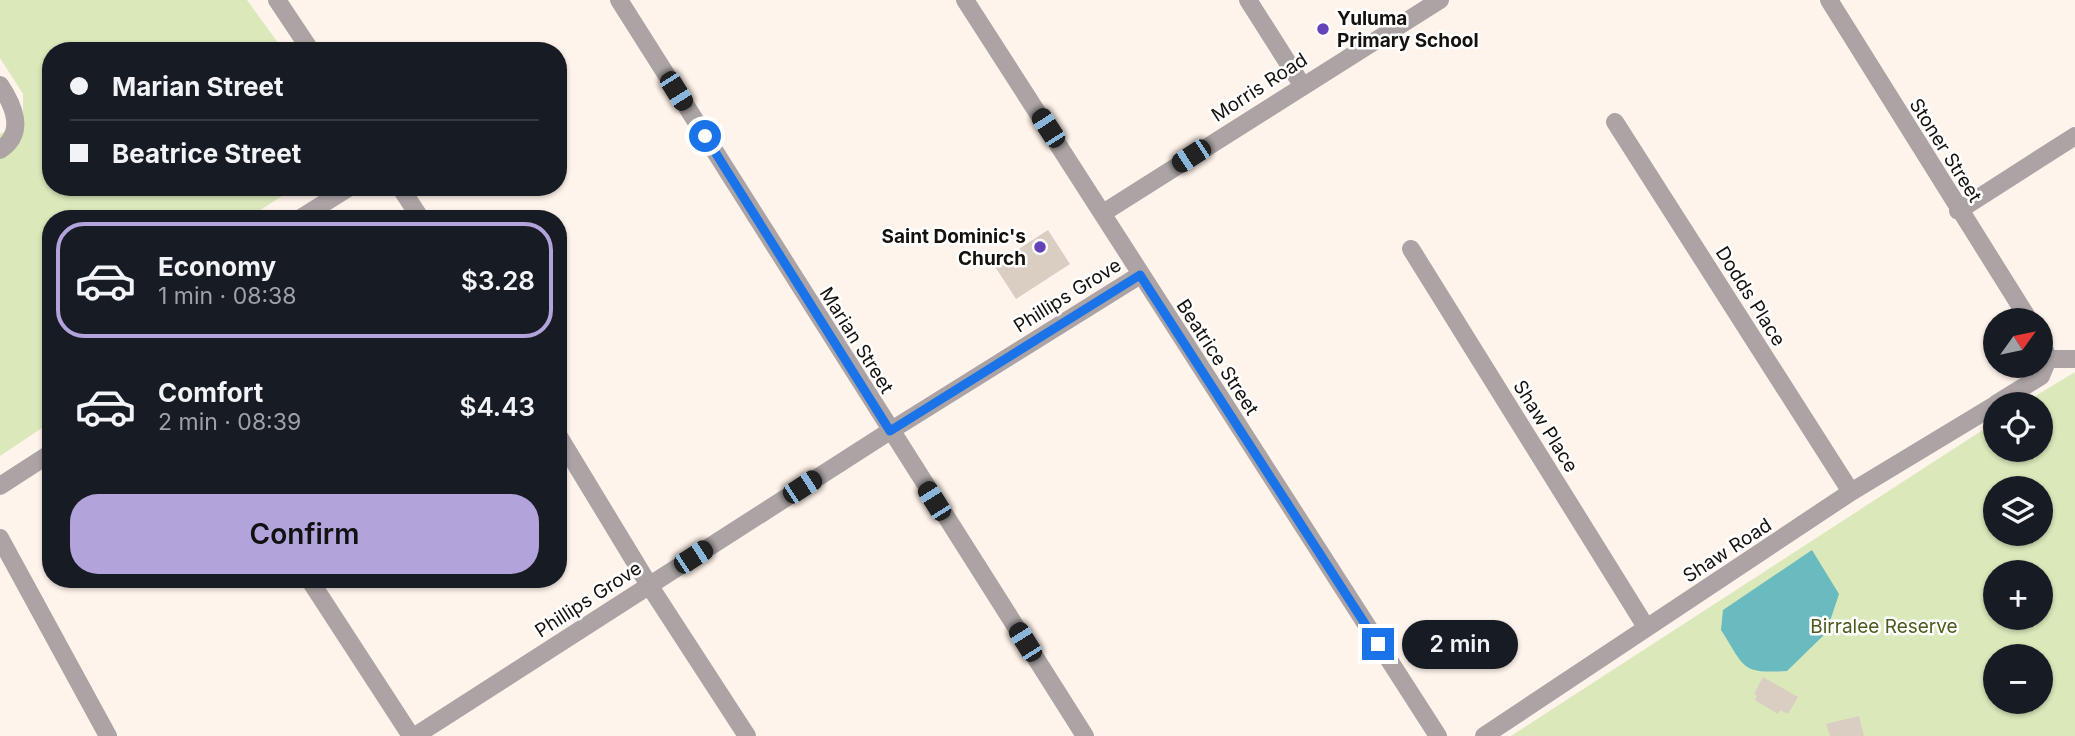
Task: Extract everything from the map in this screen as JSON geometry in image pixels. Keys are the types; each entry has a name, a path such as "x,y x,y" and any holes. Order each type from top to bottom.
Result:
{"street":[{"path":"277,0 305,42"},
{"name":"Marian Street","path":"619,0 1085,736"},
{"name":"Beatrice Street","path":"965,0 1438,736"},
{"path":"1248,0 1302,85"},
{"name":"Morris Road","path":"1103,213 1440,0"},
{"name":"Stoner Street","path":"1829,0 1958,211 2021,308"},
{"path":"0,85 15,112 14,135 0,150"},
{"name":"Dodds Place","path":"1615,122 1851,492"},
{"path":"1958,211 2075,136"},
{"path":"313,210 336,196"},
{"name":"Shaw Place","path":"1411,248 1646,627"},
{"name":"Phillips Grove","path":"413,736 890,431 1140,275"},
{"path":"2053,359 2075,359"},
{"name":"Shaw Road","path":"2015,392 2038,378"},
{"name":"Shaw Road","path":"1484,736 1851,492 1983,411"},
{"path":"567,450 649,585 747,736"},
{"path":"0,486 42,459"},
{"path":"0,538 108,736"},
{"path":"315,588 413,736"}],"green space":[{"path":"0,0 247,0 277,42 42,42 42,196 282,196 260,210 42,210 42,428 0,456 0,134 23,120 23,94 0,58"},
{"name":"Birralee Reserve","path":"2075,372 2075,736 1511,736 1983,430 1983,462 2053,462 2053,392 2042,392"}],"water":[{"path":"1812,550 1839,594 1826,633 1787,671 1760,671 1745,666 1721,630 1723,610"}],"building":[{"name":"Saint Dominic's Church","path":"1048,230 1070,264 1016,299 994,265"},
{"path":"1763,677 1798,697 1788,714 1780,710 1778,714 1755,700 1757,696 1754,694"},
{"path":"1859,716 1864,736 1830,736 1826,724"}],"place":[{"name":"Yuluma Primary School","path":"1323,29"},
{"name":"Saint Dominic's Church","path":"1040,247"}],"route":[{"path":"705,136 890,431 1140,275 1378,644"}]}
